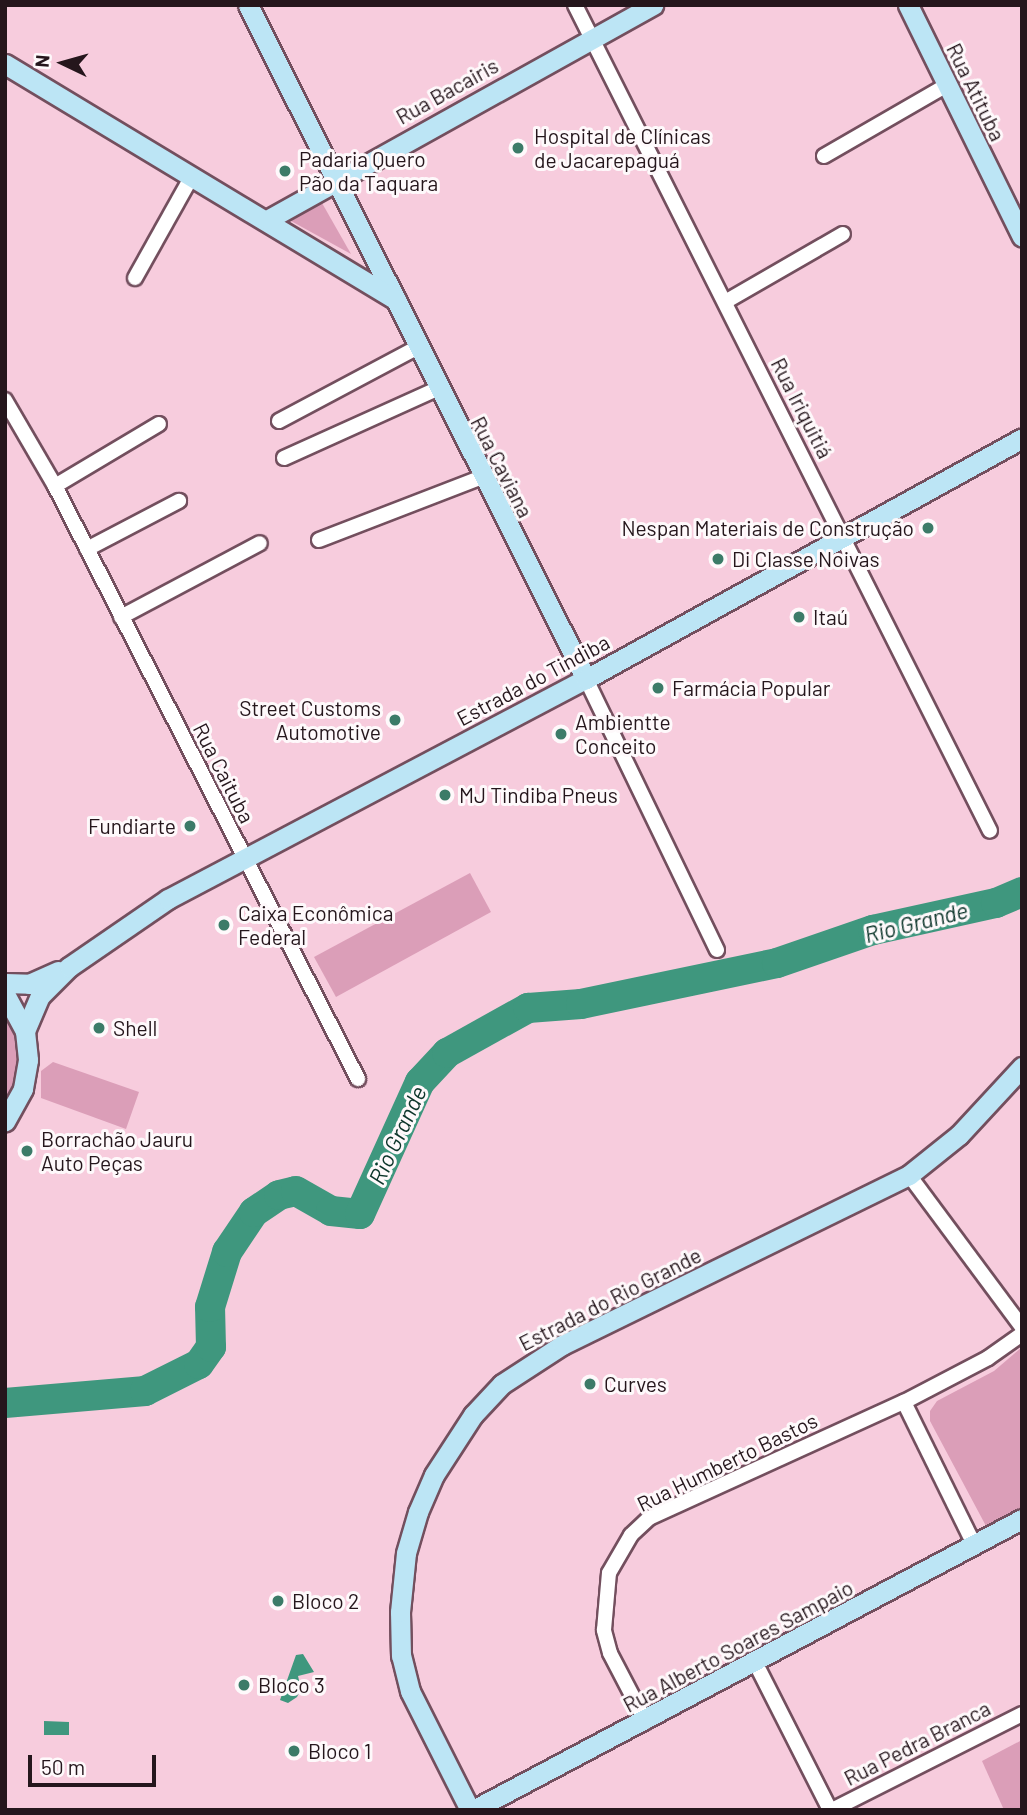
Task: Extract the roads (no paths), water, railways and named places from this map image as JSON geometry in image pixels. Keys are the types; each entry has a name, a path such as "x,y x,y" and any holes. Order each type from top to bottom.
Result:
{"street":[{"name":"Rua Caviana","path":"248,5 397,301 436,388 586,679 717,950"},
{"name":"Rua Iriquitiá","path":"575,5 990,831"},
{"name":"Rua Bacairis","path":"267,220 335,179 653,5"},
{"name":"Rua Atituba","path":"908,5 1022,237"},
{"path":"5,64 397,301"},
{"path":"824,156 947,85"},
{"path":"135,278 192,176"},
{"path":"725,302 844,234"},
{"path":"279,421 418,347"},
{"path":"284,458 436,388"},
{"name":"Rua Caituba","path":"5,400 13,405 243,859 358,1079"},
{"path":"55,486 159,424"},
{"name":"Estrada do Tindiba","path":"25,1031 40,996 69,967 168,899 586,679 1022,438"},
{"path":"319,540 482,477"},
{"path":"87,549 179,501"},
{"path":"121,617 260,543"},
{"name":"Estrada do Tindiba","path":"5,983 29,984 69,967"},
{"path":"5,994 25,1031 28,1060 23,1089 5,1121"},
{"name":"Estrada do Rio Grande","path":"472,1810 410,1691 401,1656 406,1553 418,1512 451,1444 502,1384 539,1358 909,1175 959,1135 1022,1067"},
{"path":"909,1175 1022,1327"},
{"name":"Rua Humberto Bastos","path":"646,1722 610,1653 604,1630 609,1573 631,1535 649,1518 904,1402 988,1358 1022,1334"},
{"path":"904,1402 974,1544"},
{"name":"Rua Alberto Soares Sampaio","path":"472,1810 756,1664 1022,1519"},
{"path":"756,1664 831,1810"},
{"name":"Rua Pedra Branca","path":"831,1810 1022,1714"}],"waterway":[{"name":"Rio Grande","path":"5,1403 145,1391 199,1364 211,1347 210,1307 227,1252 254,1212 279,1195 296,1191 331,1211 360,1214 420,1082 447,1053 528,1008 581,1004 777,963 873,930 996,903 1022,892"}],"place":[{"name":"Hospital de Clínicas de Jacarepaguá","path":"518,148"},
{"name":"Padaria Quero Pão da Taquara","path":"285,171"},
{"name":"Nespan Materiais de Construção","path":"928,528"},
{"name":"Di Classe Noivas","path":"718,559"},
{"name":"Itaú","path":"799,617"},
{"name":"Farmácia Popular","path":"658,688"},
{"name":"Street Customs Automotive","path":"395,720"},
{"name":"Ambientte Conceito","path":"561,734"},
{"name":"MJ Tindiba Pneus","path":"445,795"},
{"name":"Fundiarte","path":"190,826"},
{"name":"Caixa Econômica Federal","path":"224,925"},
{"name":"Shell","path":"99,1028"},
{"name":"Borrachão Jauru Auto Peças","path":"27,1151"},
{"name":"Curves","path":"590,1384"},
{"name":"Bloco 2","path":"278,1601"},
{"name":"Bloco 3","path":"244,1685"},
{"name":"Bloco 1","path":"294,1751"}]}
